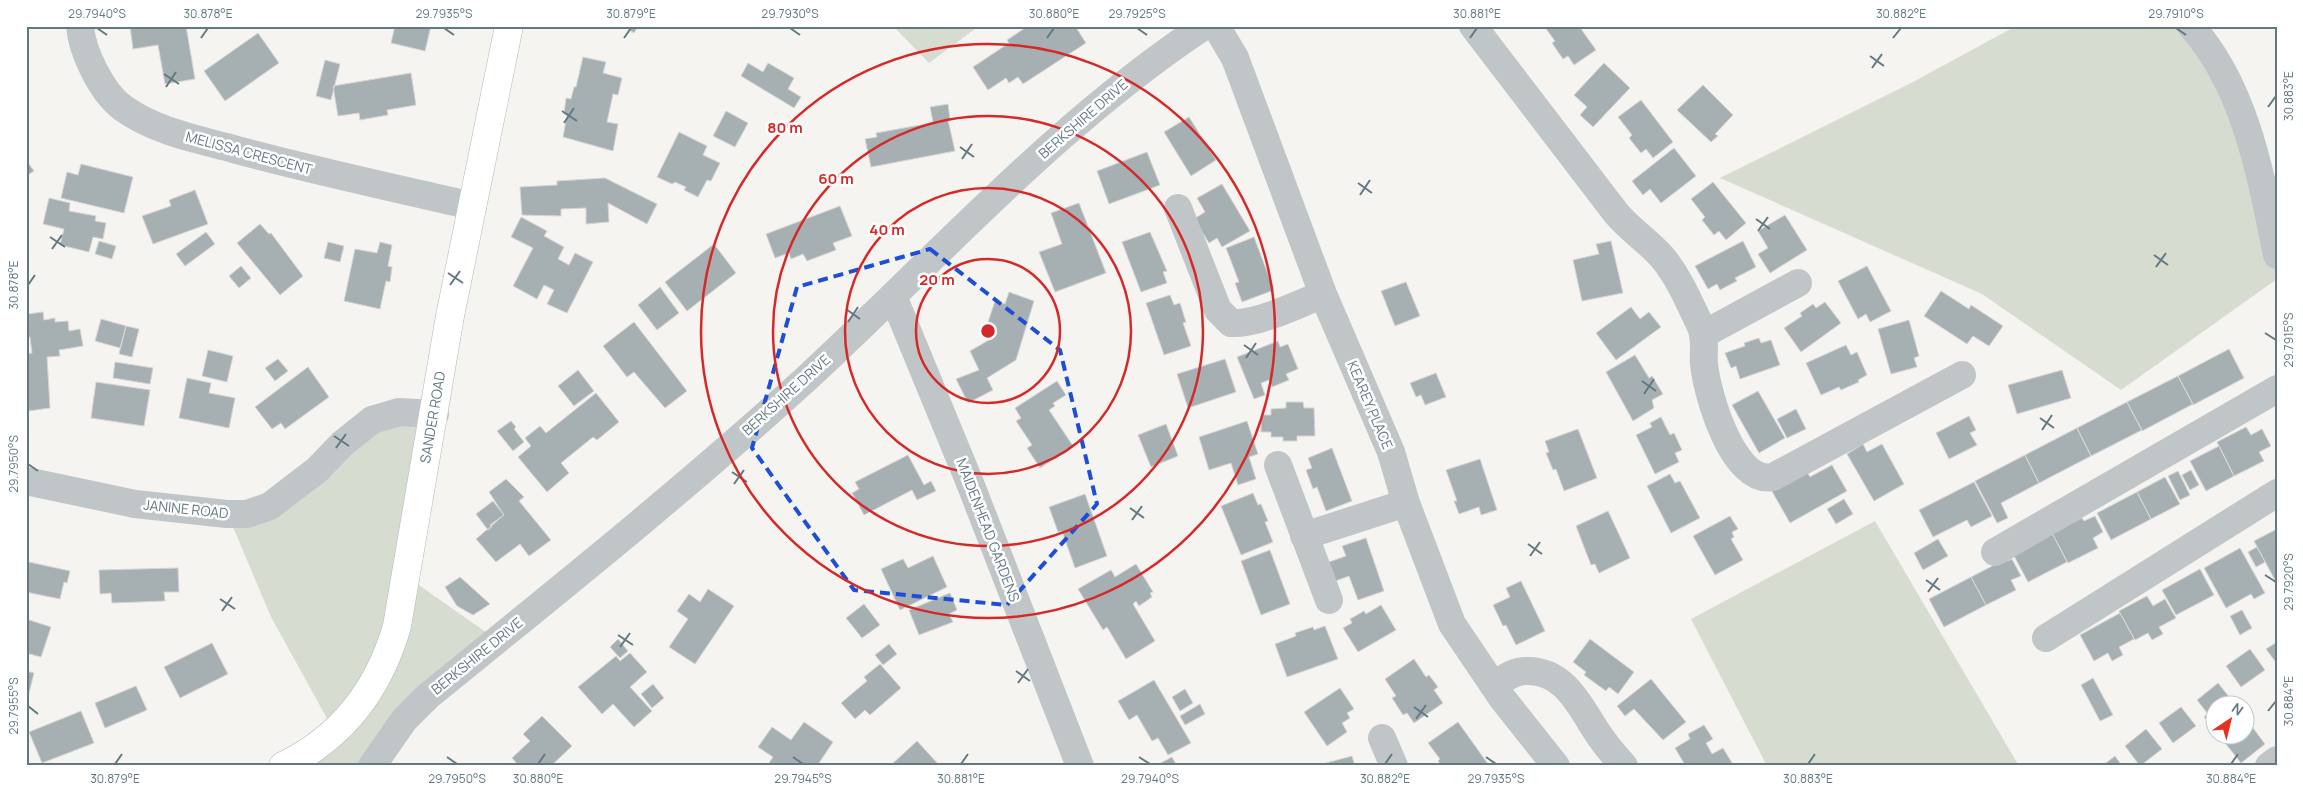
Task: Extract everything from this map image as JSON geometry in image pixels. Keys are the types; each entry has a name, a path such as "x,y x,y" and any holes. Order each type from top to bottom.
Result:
{"main road":[{"name":"SANDER ROAD","path":"283,766 311,751 363,702 385,664 397,626 435,414 450,316 509,26"}],"street":[{"name":"MELISSA CRESCENT","path":"80,26 87,57 109,93 122,107 162,129 318,172 473,206"},
{"name":"BERKSHIRE DRIVE","path":"372,766 404,720 428,696 648,516 806,378 1070,128 1163,53 1204,26"},
{"name":"KEAREY PLACE","path":"1216,26 1235,58 1323,294 1391,452 1406,503 1452,624 1543,761"},
{"path":"1473,26 1618,215 1663,258 1686,296 1704,334 1704,364 1714,407 1735,454 1753,474 1764,479 1773,477 1962,375"},
{"path":"2191,26 2216,60 2231,90 2246,128 2265,198 2277,255"},
{"path":"1178,208 1218,310 1231,323 1242,323 1295,306 1323,294"},
{"path":"1704,334 1798,283"},
{"name":"MAIDENHEAD GARDENS","path":"893,296 970,483 1080,766"},
{"path":"1995,552 2277,389"},
{"name":"JANINE ROAD","path":"26,480 135,504 227,514 247,514 270,506 317,470 342,444 372,420 399,412 435,414"},
{"path":"1278,465 1329,600"},
{"path":"2046,638 2277,493"},
{"path":"1304,536 1406,503"},
{"path":"1493,685 1510,675 1524,671 1550,675 1555,678 1570,690 1596,731 1624,766"},
{"path":"1382,738 1394,766"},
{"path":"2269,766 2277,760"}],"highlighted area":[{"path":"930,249 1060,350 1097,504 1007,605 854,590 752,448 797,287"}],"shaded area":[{"path":"893,26 979,26 929,63"},
{"path":"2016,26 2189,26 2216,63 2277,257 2277,279 2121,390 1982,294 1720,178 1913,82"},
{"path":"434,414 406,576 497,640 373,766 282,766 334,731 271,617 228,515 248,514 372,422"},
{"path":"1875,521 2019,766 1767,766 1691,619"}],"building":[{"path":"130,26 186,26 195,79 165,84 158,45 133,49"},
{"path":"395,26 431,26 425,51 391,43"},
{"path":"624,26 638,26 634,33"},
{"path":"1028,26 1075,26 1086,43 1023,84 1018,77 1009,83 1006,78 988,90 973,67 1009,43 1007,40"},
{"path":"1544,26 1579,26 1596,50 1574,65 1568,56 1563,59 1552,43 1555,41"},
{"path":"258,33 279,63 225,101 204,71"},
{"path":"583,57 606,62 603,73 622,78 618,95 613,94 607,122 618,124 613,151 563,137 567,115 564,114 566,98 571,99 574,87 576,87"},
{"path":"325,60 340,64 331,100 316,96"},
{"path":"748,63 763,72 768,63 794,78 788,89 801,97 794,108 741,76"},
{"path":"1604,63 1630,88 1593,127 1580,115 1587,107 1574,95"},
{"path":"411,73 416,105 387,110 388,115 360,120 359,113 338,116 333,86"},
{"path":"1703,85 1733,115 1715,134 1718,136 1711,142 1677,110"},
{"path":"1641,100 1673,142 1653,158 1646,149 1641,153 1629,138 1632,135 1618,117"},
{"path":"948,104 950,119 933,122 930,107"},
{"path":"726,111 748,123 735,147 713,136"},
{"path":"1189,117 1216,160 1191,176 1164,132"},
{"path":"948,120 955,151 871,167 865,139 877,137 876,133"},
{"path":"679,132 707,146 703,155 720,163 711,181 707,180 698,197 684,190 686,187 675,182 672,184 657,177"},
{"path":"1674,148 1696,176 1661,203 1650,189 1643,195 1632,181"},
{"path":"1147,152 1160,185 1109,204 1097,171"},
{"path":"26,160 34,171 26,176"},
{"path":"81,164 133,177 124,213 61,198 67,172 78,175"},
{"path":"605,178 657,204 647,224 608,203 609,222 586,224 586,208 561,209 561,216 522,215 520,187 557,185 557,181"},
{"path":"1713,182 1746,223 1726,240 1719,231 1714,235 1702,220 1705,217 1691,199"},
{"path":"1222,184 1250,231 1222,247 1217,238 1209,243 1194,219 1205,212 1197,198"},
{"path":"195,190 208,224 153,244 142,216 171,206 169,200"},
{"path":"49,198 70,203 69,211 96,216 95,221 106,223 103,239 93,237 89,252 60,245 64,229 43,224"},
{"path":"1079,203 1106,273 1055,292 1039,252 1062,244 1051,213"},
{"path":"840,206 852,236 833,243 836,250 807,261 803,254 791,259 789,253 775,258 766,234"},
{"path":"1785,215 1807,250 1770,273 1758,254 1768,248 1758,231"},
{"path":"521,217 547,231 544,236 564,247 558,259 569,265 575,253 593,262 567,313 547,304 554,290 544,285 537,299 513,286 533,248 511,237"},
{"path":"260,224 269,234 271,233 303,276 280,295 237,243"},
{"path":"206,232 215,244 185,266 176,254"},
{"path":"1150,232 1167,271 1163,272 1167,283 1141,292 1122,242"},
{"path":"1254,237 1274,290 1242,302 1235,283 1239,282 1226,248"},
{"path":"99,241 116,246 112,259 95,254"},
{"path":"1611,241 1623,293 1582,301 1573,260 1599,254 1596,244"},
{"path":"1743,241 1756,267 1735,278 1737,281 1720,290 1717,284 1708,289 1695,266"},
{"path":"328,242 344,246 340,262 324,258"},
{"path":"380,242 392,245 388,266 392,267 390,282 386,281 380,309 344,301 355,249 377,253"},
{"path":"714,244 736,273 687,311 665,282"},
{"path":"241,266 251,278 239,288 229,276"},
{"path":"1867,266 1891,311 1870,322 1866,314 1858,319 1838,281"},
{"path":"1406,282 1420,316 1395,326 1381,291"},
{"path":"660,287 679,313 657,330 638,305"},
{"path":"1941,291 1969,309 1971,305 2003,326 1989,346 1973,336 1967,344 1924,316"},
{"path":"1009,292 1034,301 1016,360 987,378 993,390 968,403 956,379 979,370 970,351 994,337 995,332 986,328 995,301 1005,304"},
{"path":"1170,295 1174,305 1180,303 1186,322 1183,323 1191,346 1164,355 1146,303"},
{"path":"1825,302 1841,323 1801,352 1784,328 1802,316 1800,313 1813,304 1816,308"},
{"path":"1631,307 1640,319 1649,312 1661,327 1616,360 1596,333"},
{"path":"43,312 44,320 55,318 55,322 68,321 69,331 80,329 83,346 59,350 60,356 47,357 50,408 29,411 28,402 26,403 26,354 32,353 30,337 26,338 26,322 29,321 28,314"},
{"path":"101,319 126,326 120,348 95,341"},
{"path":"1909,320 1919,356 1914,358 1917,367 1891,374 1878,329"},
{"path":"634,322 687,391 665,408 634,372 627,377 603,346"},
{"path":"126,326 139,329 132,357 119,354"},
{"path":"1759,338 1761,343 1771,340 1780,365 1740,379 1736,366 1731,368 1725,353 1745,346 1744,343"},
{"path":"1278,341 1280,347 1288,344 1298,369 1286,374 1289,380 1272,387 1269,380 1261,383 1265,395 1254,399 1237,357"},
{"path":"1846,345 1851,355 1857,352 1867,375 1858,380 1859,382 1841,390 1839,387 1821,395 1806,363"},
{"path":"2229,349 2244,378 2193,405 2178,376"},
{"path":"208,350 233,356 227,382 202,376"},
{"path":"1635,355 1649,378 1652,376 1663,394 1652,400 1654,408 1633,421 1606,372"},
{"path":"278,359 288,371 275,381 265,368"},
{"path":"1225,359 1236,392 1188,408 1177,374"},
{"path":"115,362 153,368 150,384 113,378"},
{"path":"308,367 329,397 285,429 281,423 272,429 255,407"},
{"path":"578,370 594,391 574,406 558,386"},
{"path":"2062,370 2071,398 2017,414 2008,385"},
{"path":"1436,373 1446,397 1425,405 1421,395 1416,397 1410,383"},
{"path":"2178,376 2193,404 2142,431 2127,402"},
{"path":"187,378 211,383 209,393 235,398 229,428 179,418"},
{"path":"1057,381 1066,395 1053,403 1055,406 1049,410 1073,446 1040,468 1027,448 1032,445 1016,421 1021,418 1015,408"},
{"path":"96,382 150,390 144,426 91,418"},
{"path":"1758,391 1785,438 1759,453 1732,405"},
{"path":"596,393 619,422 597,440 593,437 561,463 569,473 547,492 518,457 531,446 525,438 540,426 546,433"},
{"path":"1286,402 1303,402 1304,408 1314,408 1315,436 1297,436 1297,441 1283,441 1283,437 1271,437 1271,432 1261,432 1261,415 1271,415 1271,409 1286,408"},
{"path":"2127,402 2142,430 2091,456 2077,428"},
{"path":"1796,409 1806,429 1787,438 1777,419"},
{"path":"1969,416 1976,430 1970,433 1977,445 1949,459 1936,433"},
{"path":"1661,417 1670,435 1674,433 1682,450 1675,453 1679,462 1655,474 1636,435 1652,427 1650,423"},
{"path":"511,421 516,427 514,429 524,442 513,451 497,431"},
{"path":"1247,421 1258,454 1249,457 1256,479 1238,485 1231,463 1209,470 1199,437"},
{"path":"1166,424 1178,456 1151,467 1138,435"},
{"path":"2246,427 2251,435 2262,429 2271,446 2259,452 2264,461 2234,476 2217,442"},
{"path":"2077,428 2091,456 2039,483 2025,455"},
{"path":"1578,429 1597,478 1564,491 1556,469 1553,470 1546,453 1549,452 1545,441"},
{"path":"1863,444 1867,452 1882,444 1904,484 1874,501 1847,454"},
{"path":"2219,446 2234,476 2206,491 2190,461"},
{"path":"1332,448 1352,501 1326,511 1317,487 1313,489 1306,470 1312,468 1308,458"},
{"path":"908,455 924,485 931,481 936,491 917,500 912,490 864,515 852,493 859,489 855,482"},
{"path":"2025,455 2039,483 2001,503 2008,518 1997,523 1975,481"},
{"path":"1480,459 1497,510 1481,515 1479,507 1459,514 1454,501 1457,501 1446,470"},
{"path":"1832,465 1847,491 1790,523 1769,486 1804,467 1810,477"},
{"path":"2191,470 2199,485 2190,490 2182,475"},
{"path":"2178,471 2190,495 2180,500 2168,476"},
{"path":"1670,474 1675,483 1680,481 1700,518 1671,533 1647,486"},
{"path":"2165,477 2180,504 2151,519 2137,492"},
{"path":"506,479 524,497 519,501 551,540 529,556 520,544 496,562 476,539 504,515 489,492"},
{"path":"1974,482 1992,516 1971,527 1967,520 1933,537 1919,510"},
{"path":"2137,492 2151,519 2111,540 2097,513"},
{"path":"1253,493 1258,505 1261,504 1268,521 1265,522 1273,542 1241,555 1221,506"},
{"path":"1085,494 1107,556 1075,568 1062,531 1058,532 1049,507"},
{"path":"1844,499 1853,514 1836,524 1827,509"},
{"path":"493,501 504,515 490,525 492,527 488,530 476,514"},
{"path":"1608,511 1630,558 1599,573 1595,564 1591,565 1576,526"},
{"path":"1730,516 1738,529 1732,532 1734,537 1731,539 1743,560 1715,575 1693,536"},
{"path":"2095,516 2103,532 2093,538 2098,548 2068,563 2052,533 2082,518 2084,521"},
{"path":"2277,529 2277,579 2275,580 2254,541"},
{"path":"2052,533 2067,562 2028,582 2013,554"},
{"path":"1366,538 1384,591 1358,600 1349,576 1333,582 1326,563 1346,556 1342,546"},
{"path":"1938,539 1948,556 1923,570 1914,553"},
{"path":"2257,547 2265,562 2256,567 2248,552"},
{"path":"2240,548 2265,593 2254,599 2251,594 2226,608 2204,568"},
{"path":"1270,550 1290,604 1261,615 1241,561"},
{"path":"933,556 947,587 900,610 881,569 903,559 908,568"},
{"path":"2012,559 2021,576 2011,580 2016,590 1986,605 1971,577 2002,561 2002,563"},
{"path":"29,562 70,571 67,583 64,582 60,599 26,592"},
{"path":"1136,564 1153,592 1150,593 1152,597 1139,606 1136,601 1133,604 1155,641 1126,659 1107,627 1103,630 1078,589 1111,570 1115,577"},
{"path":"178,568 179,592 164,592 165,601 112,603 111,593 100,594 99,570"},
{"path":"2200,569 2214,595 2176,615 2162,590"},
{"path":"460,577 490,604 473,615 457,606 445,587"},
{"path":"1971,577 1986,605 1944,627 1929,599"},
{"path":"1521,581 1545,631 1516,645 1506,625 1503,626 1493,605 1510,597 1506,588"},
{"path":"708,589 734,606 695,664 669,647 688,619 677,611 689,594 700,602"},
{"path":"950,593 957,610 949,614 953,622 919,635 909,610"},
{"path":"2147,596 2153,606 2165,599 2176,618 2159,627 2163,634 2152,640 2148,633 2135,640 2119,611"},
{"path":"864,604 880,625 862,638 846,618"},
{"path":"1381,605 1396,630 1358,652 1343,628 1352,623 1350,619 1364,611 1366,614"},
{"path":"2242,610 2252,628 2240,635 2230,616"},
{"path":"2120,613 2134,639 2119,647 2123,655 2112,661 2108,653 2094,661 2080,635"},
{"path":"26,619 51,627 41,657 26,653"},
{"path":"1325,626 1338,659 1287,677 1275,644 1296,636 1295,633 1313,627 1314,630"},
{"path":"618,639 628,651 620,658 610,647"},
{"path":"1590,639 1634,672 1618,694 1609,687 1606,691 1584,675 1586,672 1573,662"},
{"path":"2277,642 2277,664 2266,649"},
{"path":"212,643 228,674 180,698 164,667"},
{"path":"889,644 897,654 883,665 875,655"},
{"path":"2250,649 2265,670 2241,687 2226,666"},
{"path":"630,653 647,672 630,687 652,711 634,727 613,704 602,714 578,687 616,656 620,661"},
{"path":"1414,659 1426,677 1429,675 1438,687 1434,690 1443,703 1414,723 1407,713 1403,715 1392,698 1396,696 1385,679"},
{"path":"880,664 901,688 870,715 865,710 855,719 841,703 867,681 864,677"},
{"path":"26,671 34,673 28,697 26,697"},
{"path":"2093,678 2113,715 2100,721 2081,685"},
{"path":"1651,679 1686,722 1663,740 1634,709 1625,716 1617,706"},
{"path":"1154,680 1191,743 1168,755 1158,738 1152,741 1137,715 1129,720 1118,701"},
{"path":"2218,683 2227,694 2206,694 2206,711 2197,700"},
{"path":"653,684 664,698 652,708 641,694"},
{"path":"136,686 147,710 105,728 95,703"},
{"path":"1340,688 1354,709 1347,713 1350,718 1342,723 1347,732 1327,746 1304,712"},
{"path":"1185,689 1193,703 1180,711 1172,697"},
{"path":"1200,704 1205,714 1185,725 1180,716"},
{"path":"2181,707 2196,726 2173,743 2159,723"},
{"path":"81,711 94,743 42,763 29,732"},
{"path":"542,716 572,746 551,766 519,766 512,758 530,741 523,734"},
{"path":"804,722 833,742 817,766 767,766 773,757 758,747 772,727 791,740"},
{"path":"1458,722 1488,764 1485,766 1442,766 1438,761 1440,759 1428,743"},
{"path":"1704,725 1713,739 1706,743 1712,754 1723,748 1734,766 1683,766 1685,765 1675,748 1690,739 1688,734"},
{"path":"2146,729 2162,749 2140,766 2125,746"},
{"path":"2256,732 2265,744 2241,763 2226,744 2256,744"},
{"path":"917,741 940,766 890,766"},
{"path":"1352,756 1355,766 1327,766 1326,763"},
{"path":"2115,756 2122,766 2102,766"},
{"path":"1172,757 1177,766 1155,766"}]}
